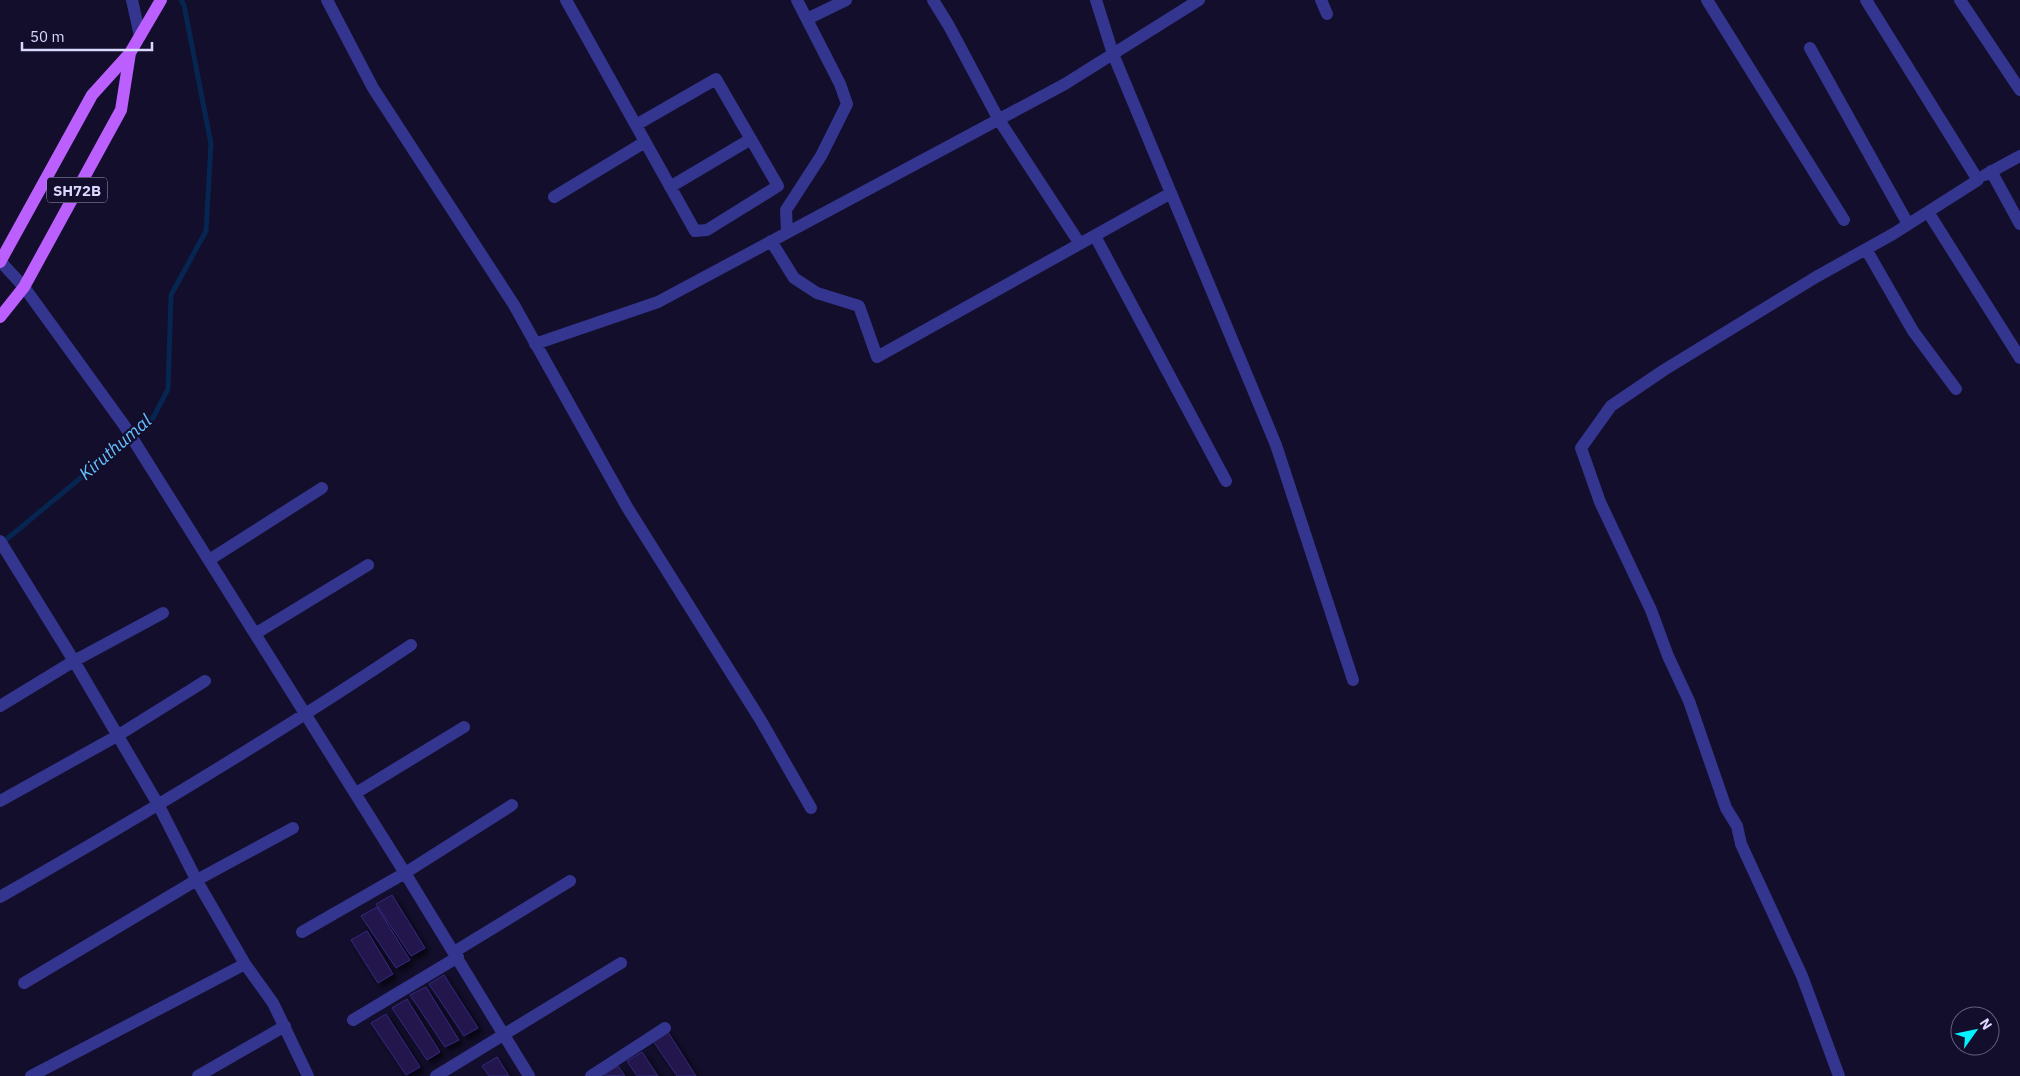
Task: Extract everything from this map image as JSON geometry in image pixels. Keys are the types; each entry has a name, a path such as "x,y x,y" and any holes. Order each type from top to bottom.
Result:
{"main road":[{"name":"SH72B","path":"0,262 92,95 130,52 160,3"},
{"name":"SH72B","path":"0,317 24,287 121,110 130,52"}],"street":[{"path":"132,0 140,36"},
{"path":"566,0 695,231 707,230 778,186 716,79 636,125"},
{"path":"787,232 786,210 821,156 847,104 840,84 797,0"},
{"path":"807,19 846,0"},
{"path":"932,0 949,26 999,120 1080,244"},
{"path":"1096,0 1113,54 1276,445 1353,680"},
{"path":"535,344 658,302 999,120 1113,54 1199,0"},
{"path":"1321,0 1327,14"},
{"path":"1707,0 1844,220"},
{"path":"1866,0 1978,180"},
{"path":"1960,0 2020,90"},
{"path":"331,2 373,88 514,305 627,507 760,718 811,808"},
{"path":"1810,48 1908,224"},
{"path":"670,187 751,139"},
{"path":"554,197 645,142"},
{"path":"1839,1076 1802,976 1742,844 1737,826 1726,808 1689,701 1668,656 1651,610 1600,502 1581,448 1611,406 1664,370 1816,277 1928,212 1991,171 2020,156"},
{"path":"1991,171 2020,224"},
{"path":"771,241 794,278 817,293 859,306 877,357 1171,194"},
{"path":"1928,212 2020,358"},
{"path":"1096,236 1226,481"},
{"path":"1866,249 1913,331 1956,388"},
{"path":"0,262 24,287 124,425 356,793 529,1076"},
{"path":"209,560 322,488"},
{"path":"0,541 74,661 159,806 197,881 245,964 272,1003 285,1026 308,1076"},
{"path":"255,634 368,565"},
{"path":"0,706 74,661 163,613"},
{"path":"0,897 159,806 306,715 411,644"},
{"path":"0,801 117,736 205,681"},
{"path":"356,793 464,727"},
{"path":"302,932 405,873 512,805"},
{"path":"24,983 197,881 293,828"},
{"path":"353,1020 570,881"},
{"path":"436,1076 621,962"},
{"path":"31,1076 245,964"},
{"path":"198,1076 285,1026"},
{"path":"591,1076 665,1028"}],"building":[{"path":"392,895 425,948 411,956 376,904"},
{"path":"377,907 410,960 396,968 361,916"},
{"path":"367,931 393,974 378,983 351,940"},
{"path":"444,975 478,1028 464,1036 429,984"},
{"path":"426,987 459,1040 445,1047 410,995"},
{"path":"407,999 440,1052 427,1060 392,1008"},
{"path":"386,1014 420,1067 406,1075 371,1023"},
{"path":"666,1029 696,1076 677,1076 651,1038"},
{"path":"642,1052 658,1076 637,1076 627,1061"},
{"path":"497,1057 509,1076 489,1076 482,1066"},
{"path":"618,1066 625,1076 603,1075"}],"waterway":[{"name":"Kiruthumal","path":"2,543 153,418 168,389 171,295 206,231 211,144 184,5 181,0"}]}
